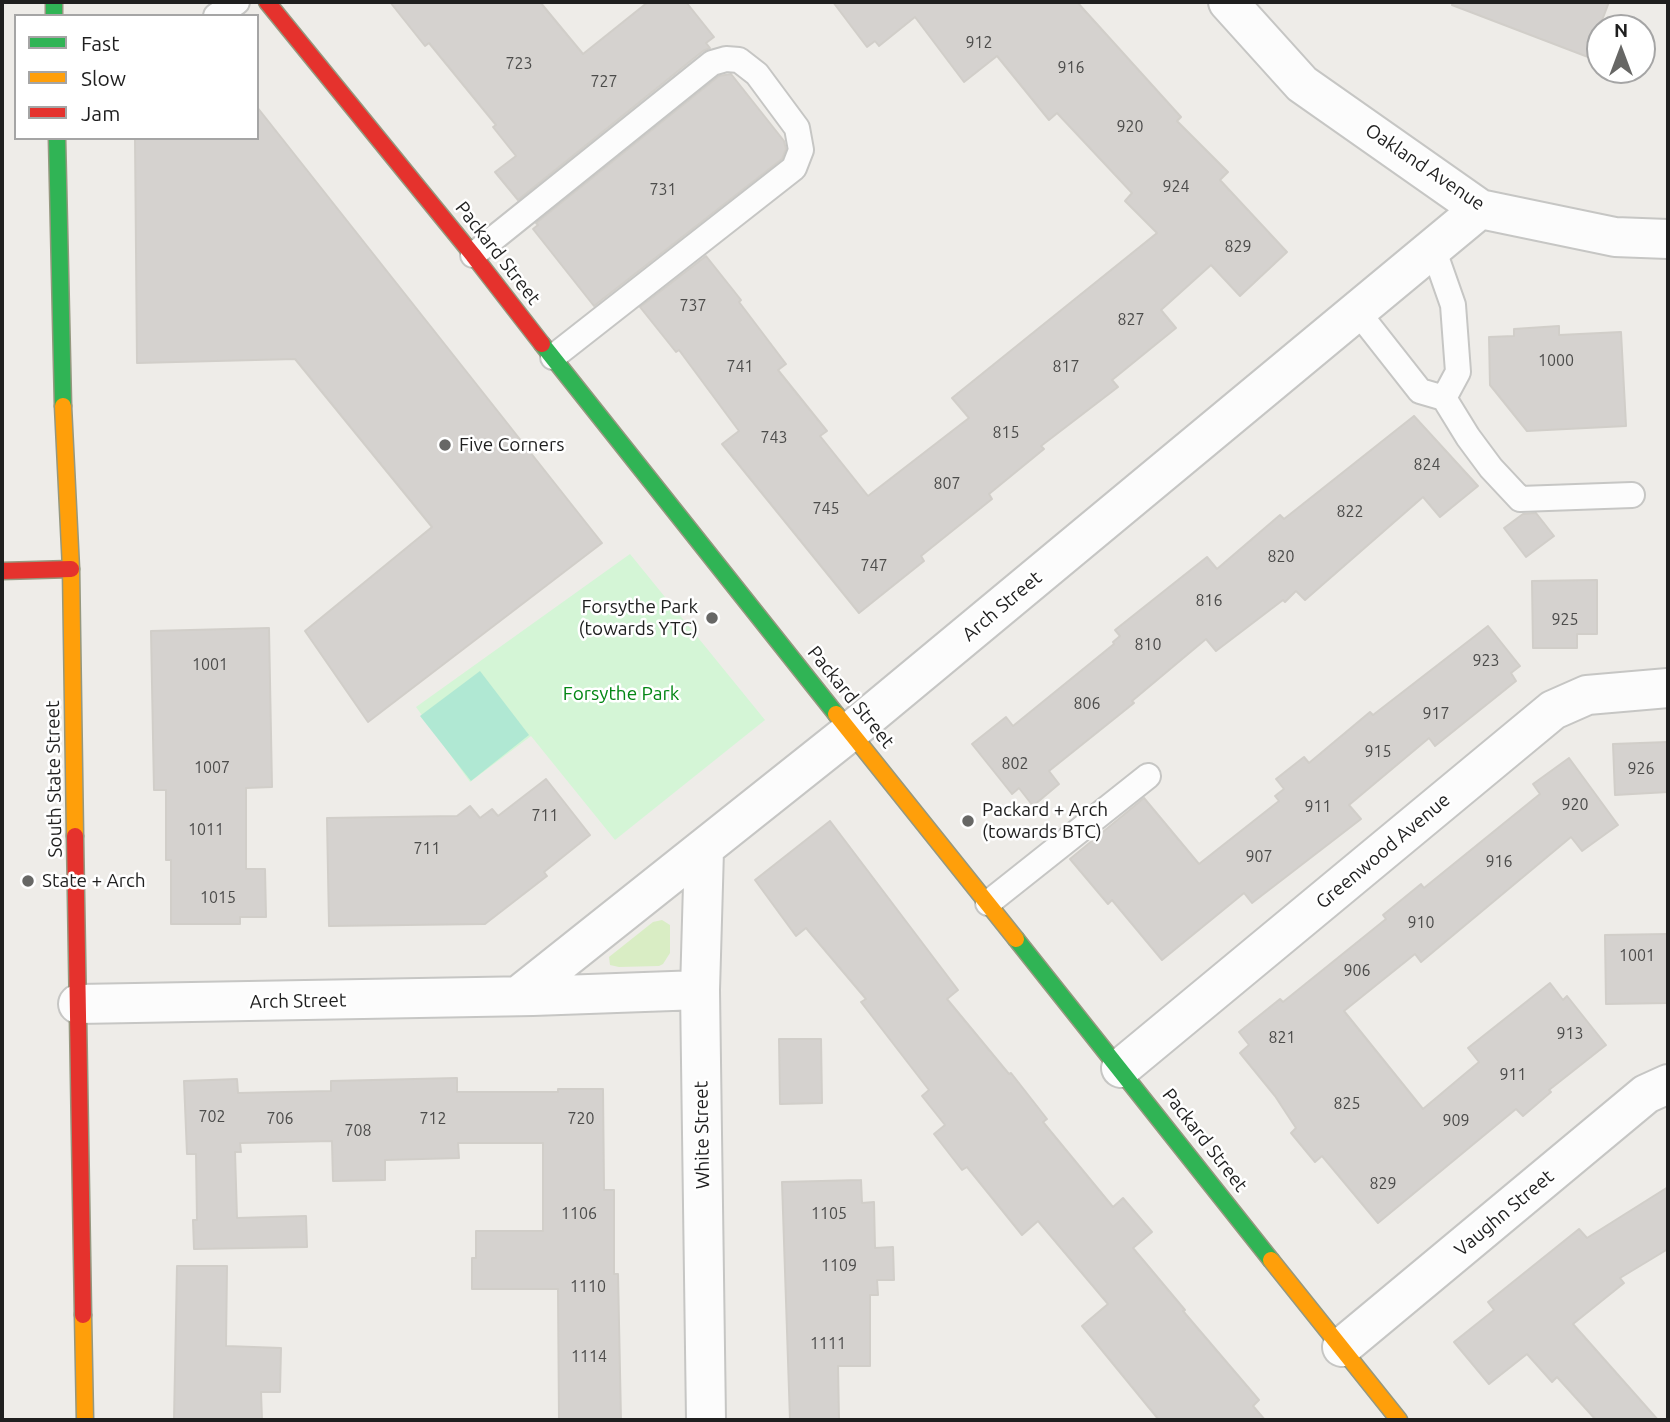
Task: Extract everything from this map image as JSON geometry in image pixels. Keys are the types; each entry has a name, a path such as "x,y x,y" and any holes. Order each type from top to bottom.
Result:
{"main road":[{"name":"Packard Street","path":"267,2 472,254 1399,1420"},
{"name":"South State Street","path":"57,140 63,402 71,569 85,1420"},
{"path":"2,571 71,569"}],"street":[{"name":"Oakland Avenue","path":"1227,2 1302,84 1480,209 1615,237 1668,239"},
{"name":"Arch Street","path":"518,996 851,731 1480,209"},
{"name":"Greenwood Avenue","path":"1121,1068 1553,710 1587,695 1668,688"},
{"name":"White Street","path":"704,850 700,990 706,1420"},
{"name":"Arch Street","path":"78,1004 700,990"},
{"name":"Vaughn Street","path":"1342,1347 1646,1094 1668,1084"}],"lane":[{"path":"219,14 237,2"},
{"path":"472,254 712,63 726,59 739,60 757,74 797,128 801,150 794,168 553,357"},
{"path":"1433,248 1453,305 1458,372 1444,398"},
{"path":"1357,311 1420,391 1444,398 1490,468 1520,499 1632,495"},
{"path":"988,903 1148,776"}],"green space":[{"name":"Forsythe Park","path":"630,554 765,720 615,840 531,736 470,782 416,707"},
{"path":"480,671 529,735 471,781 420,716"},
{"path":"662,920 670,925 670,953 663,964 619,967 610,965 609,957 653,922"}],"building":[{"path":"390,2 540,2 583,54 648,2 686,2 714,37 706,43 710,48 518,200 495,172 516,156 493,127 496,125 429,43 425,46"},
{"path":"833,2 1077,2 1181,117 1177,121 1228,172 1220,180 1287,252 1240,296 1211,265 1161,310 1176,328 1112,380 1118,387 1041,446 1044,449 989,494 992,499 921,556 924,561 859,613 722,444 739,431 679,350 676,352 640,307 706,256 786,364 778,370 827,431 820,436 868,496 969,418 952,398 1157,233 1125,201 1132,193 1057,113 1049,120 997,56 964,82 915,17 879,46 875,41 867,47"},
{"path":"1453,2 1609,2 1604,14 1586,14 1586,56 1452,5"},
{"path":"731,74 784,141 786,149 782,159 594,306 533,229 538,225 536,223 719,76"},
{"name":"Five Corners","path":"259,110 602,543 368,722 305,631 432,527 295,359 137,363 135,140 259,140"},
{"path":"1559,326 1559,335 1621,332 1626,426 1527,431 1490,385 1489,337 1514,336 1514,329"},
{"path":"1414,416 1478,486 1440,517 1423,497 1305,600 1296,591 1285,602 1283,600 1216,651 1206,639 1132,701 1134,703 1049,771 1059,784 1033,806 1019,788 1012,794 972,744 1006,717 1013,726 1114,644 1120,636 1115,630 1207,557 1217,569 1280,515 1284,519"},
{"path":"1536,513 1554,536 1526,557 1504,528 1523,514"},
{"path":"1597,580 1597,634 1577,634 1577,648 1533,648 1532,581"},
{"path":"1488,626 1520,666 1511,673 1516,681 1435,746 1429,738 1349,805 1361,819 1252,903 1244,893 1162,960 1112,900 1108,904 1070,859 1144,798 1199,864 1279,801 1275,796 1284,789 1276,779 1304,757 1309,763 1370,712 1373,715"},
{"path":"269,628 272,787 246,788 246,869 265,869 266,917 240,917 240,924 171,924 171,860 166,860 166,790 154,790 151,631"},
{"path":"1668,742 1668,792 1615,795 1613,744"},
{"path":"1569,758 1618,825 1582,851 1571,837 1421,962 1415,954 1344,1011 1423,1109 1479,1062 1468,1048 1550,983 1563,1000 1567,996 1606,1045 1549,1090 1551,1092 1523,1116 1516,1109 1378,1223 1322,1156 1315,1162 1291,1133 1296,1128 1275,1096 1240,1053 1249,1045 1239,1032 1280,999 1283,1002 1386,919 1383,915 1421,884 1424,888 1540,794 1533,784"},
{"path":"546,779 590,835 544,872 547,876 485,924 329,926 327,818 457,816 470,806 480,818 492,809 498,816"},
{"path":"830,821 958,990 947,999 1047,1119 1043,1122 1113,1207 1123,1198 1152,1232 1133,1248 1259,1400 1253,1406 1265,1420 1159,1420 1082,1326 1108,1304 1038,1221 1022,1235 967,1167 962,1170 934,1134 945,1125 922,1096 929,1090 861,1002 866,999 806,928 796,936 755,880"},
{"path":"1668,934 1668,1003 1606,1004 1605,935"},
{"path":"779,1039 821,1039 822,1103 780,1104"},
{"path":"457,1078 457,1092 603,1089 604,1190 614,1190 614,1274 618,1274 621,1420 559,1420 558,1289 472,1289 472,1258 476,1258 476,1231 543,1231 543,1143 458,1143 459,1158 385,1160 385,1180 333,1181 332,1141 240,1143 241,1152 235,1152 237,1218 306,1216 307,1247 194,1249 193,1220 197,1220 196,1154 187,1154 184,1081 237,1079 238,1093 331,1091 331,1081"},
{"path":"861,1180 862,1203 874,1202 875,1248 893,1247 894,1280 877,1280 878,1295 870,1295 870,1366 838,1366 839,1420 790,1420 782,1182"},
{"path":"1668,1187 1668,1249 1620,1278 1624,1283 1573,1324 1658,1420 1596,1420 1557,1377 1552,1382 1527,1354 1489,1384 1454,1342 1494,1310 1488,1302 1579,1229 1587,1238"},
{"path":"177,1266 227,1266 226,1346 281,1348 280,1392 261,1392 262,1420 174,1420"}],"traffic: fast":[{"path":"54,2 54,14"},
{"path":"57,140 63,406"},
{"path":"542,344 836,714"},
{"path":"1016,939 1271,1260"}],"traffic: slow":[{"path":"63,406 71,569 75,836"},
{"path":"836,714 1016,939"},
{"path":"1271,1260 1399,1420"},
{"path":"83,1315 85,1420"}],"traffic: jam":[{"path":"267,2 542,344"},
{"path":"2,571 71,569"},
{"path":"75,836 83,1315"}],"place":[{"name":"Five Corners","path":"445,445"},
{"name":"Forsythe Park (towards YTC)","path":"712,618"},
{"name":"Packard + Arch (towards BTC)","path":"968,821"},
{"name":"State + Arch","path":"28,881"}]}
